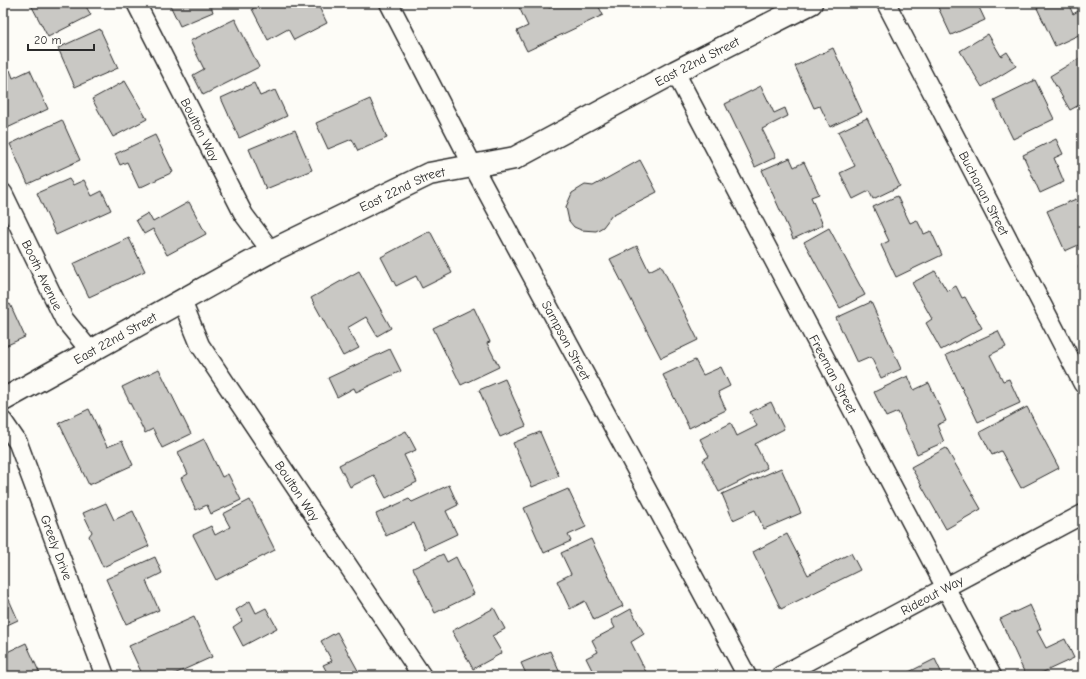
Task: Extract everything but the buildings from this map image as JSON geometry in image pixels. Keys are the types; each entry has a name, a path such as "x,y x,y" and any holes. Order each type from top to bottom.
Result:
{"street":[{"name":"Boulton Way","path":"136,3 244,215 271,252"},
{"name":"Sampson Street","path":"388,3 473,166 747,676"},
{"name":"East 22nd Street","path":"3,400 271,252 429,174 516,158 675,72 810,3"},
{"name":"Buchanan Street","path":"886,3 1083,384"},
{"name":"Freeman Street","path":"675,72 992,676"},
{"name":"Booth Avenue","path":"3,193 64,319 91,352"},
{"name":"Boulton Way","path":"182,301 200,344 422,676"},
{"name":"Greely Drive","path":"3,421 18,443 105,676"},
{"name":"Rideout Way","path":"780,676 1083,514"}]}
